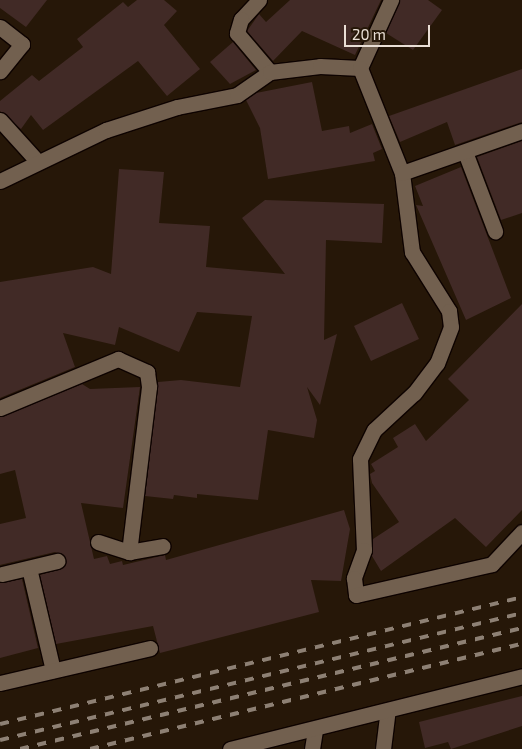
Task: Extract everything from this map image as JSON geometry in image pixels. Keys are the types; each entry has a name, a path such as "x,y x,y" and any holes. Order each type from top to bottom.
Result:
{"street":[{"path":"260,0 241,19 236,33 270,72"},
{"path":"391,0 360,68 402,173 412,252 449,311 451,327 437,363 414,393 374,430 360,459 364,550 354,578 356,595 492,564 522,532"},
{"path":"0,27 22,44 0,71"},
{"path":"0,181 37,161 106,130 177,107 237,95 270,72 320,66 360,68"},
{"path":"0,120 37,161"},
{"path":"402,173 522,131"},
{"path":"465,152 495,231"},
{"path":"0,408 118,359 147,372 149,387 129,552"},
{"path":"98,542 129,552 162,546"},
{"path":"2,574 57,561"},
{"path":"29,568 53,670"},
{"path":"0,683 150,648"},
{"path":"230,749 522,676"},
{"path":"383,749 388,711"},
{"path":"312,749 315,729"}],"building":[{"path":"0,0 47,0 26,27 0,8"},
{"path":"137,0 164,0 177,11 164,25 200,69 167,96 138,61 43,130 31,115 21,129 0,111 0,101 32,75 39,81 83,47 77,39 123,2 128,7"},
{"path":"290,0 381,0 355,55 302,31 273,61 247,31 259,14 266,22"},
{"path":"400,0 428,0 442,10 413,50 386,33"},
{"path":"233,42 256,70 230,84 210,62"},
{"path":"522,69 522,122 455,145 447,122 400,142 389,116"},
{"path":"312,82 322,131 349,126 350,133 372,124 382,149 373,153 375,161 268,179 260,128 246,100 256,93"},
{"path":"522,141 522,213 501,220 477,157"},
{"path":"461,167 511,298 466,320 416,205 423,206 415,186"},
{"path":"119,169 164,172 159,223 210,226 206,267 285,274 242,218 265,200 384,204 382,243 326,240 324,340 337,334 320,405 307,387 317,420 314,438 268,430 258,500 197,494 197,498 174,495 173,499 145,496 158,382 181,380 240,387 252,316 197,312 179,352 119,327 115,345 63,333 75,367 0,398 0,282 93,267 111,274"},
{"path":"402,303 419,339 371,361 354,326"},
{"path":"522,304 522,510 486,547 455,518 381,571 372,556 373,539 399,522 372,483 370,474 375,471 371,464 398,447 393,438 415,424 426,441 469,400 448,379"},
{"path":"82,384 90,389 140,387 123,508 81,503 94,559 107,556 110,564 122,561 123,565 165,555 166,560 344,510 350,529 341,581 311,580 319,612 160,653 153,626 56,644 40,575 63,568 64,555 55,552 0,565 0,524 26,518 15,470 0,474 0,417"},
{"path":"22,579 38,648 0,658 0,583"},
{"path":"522,696 522,726 451,749 448,742 425,748 419,722"}],"railway":[{"path":"0,724 522,597"},
{"path":"0,740 522,613"},
{"path":"20,749 522,628"},
{"path":"90,749 522,644"}]}
